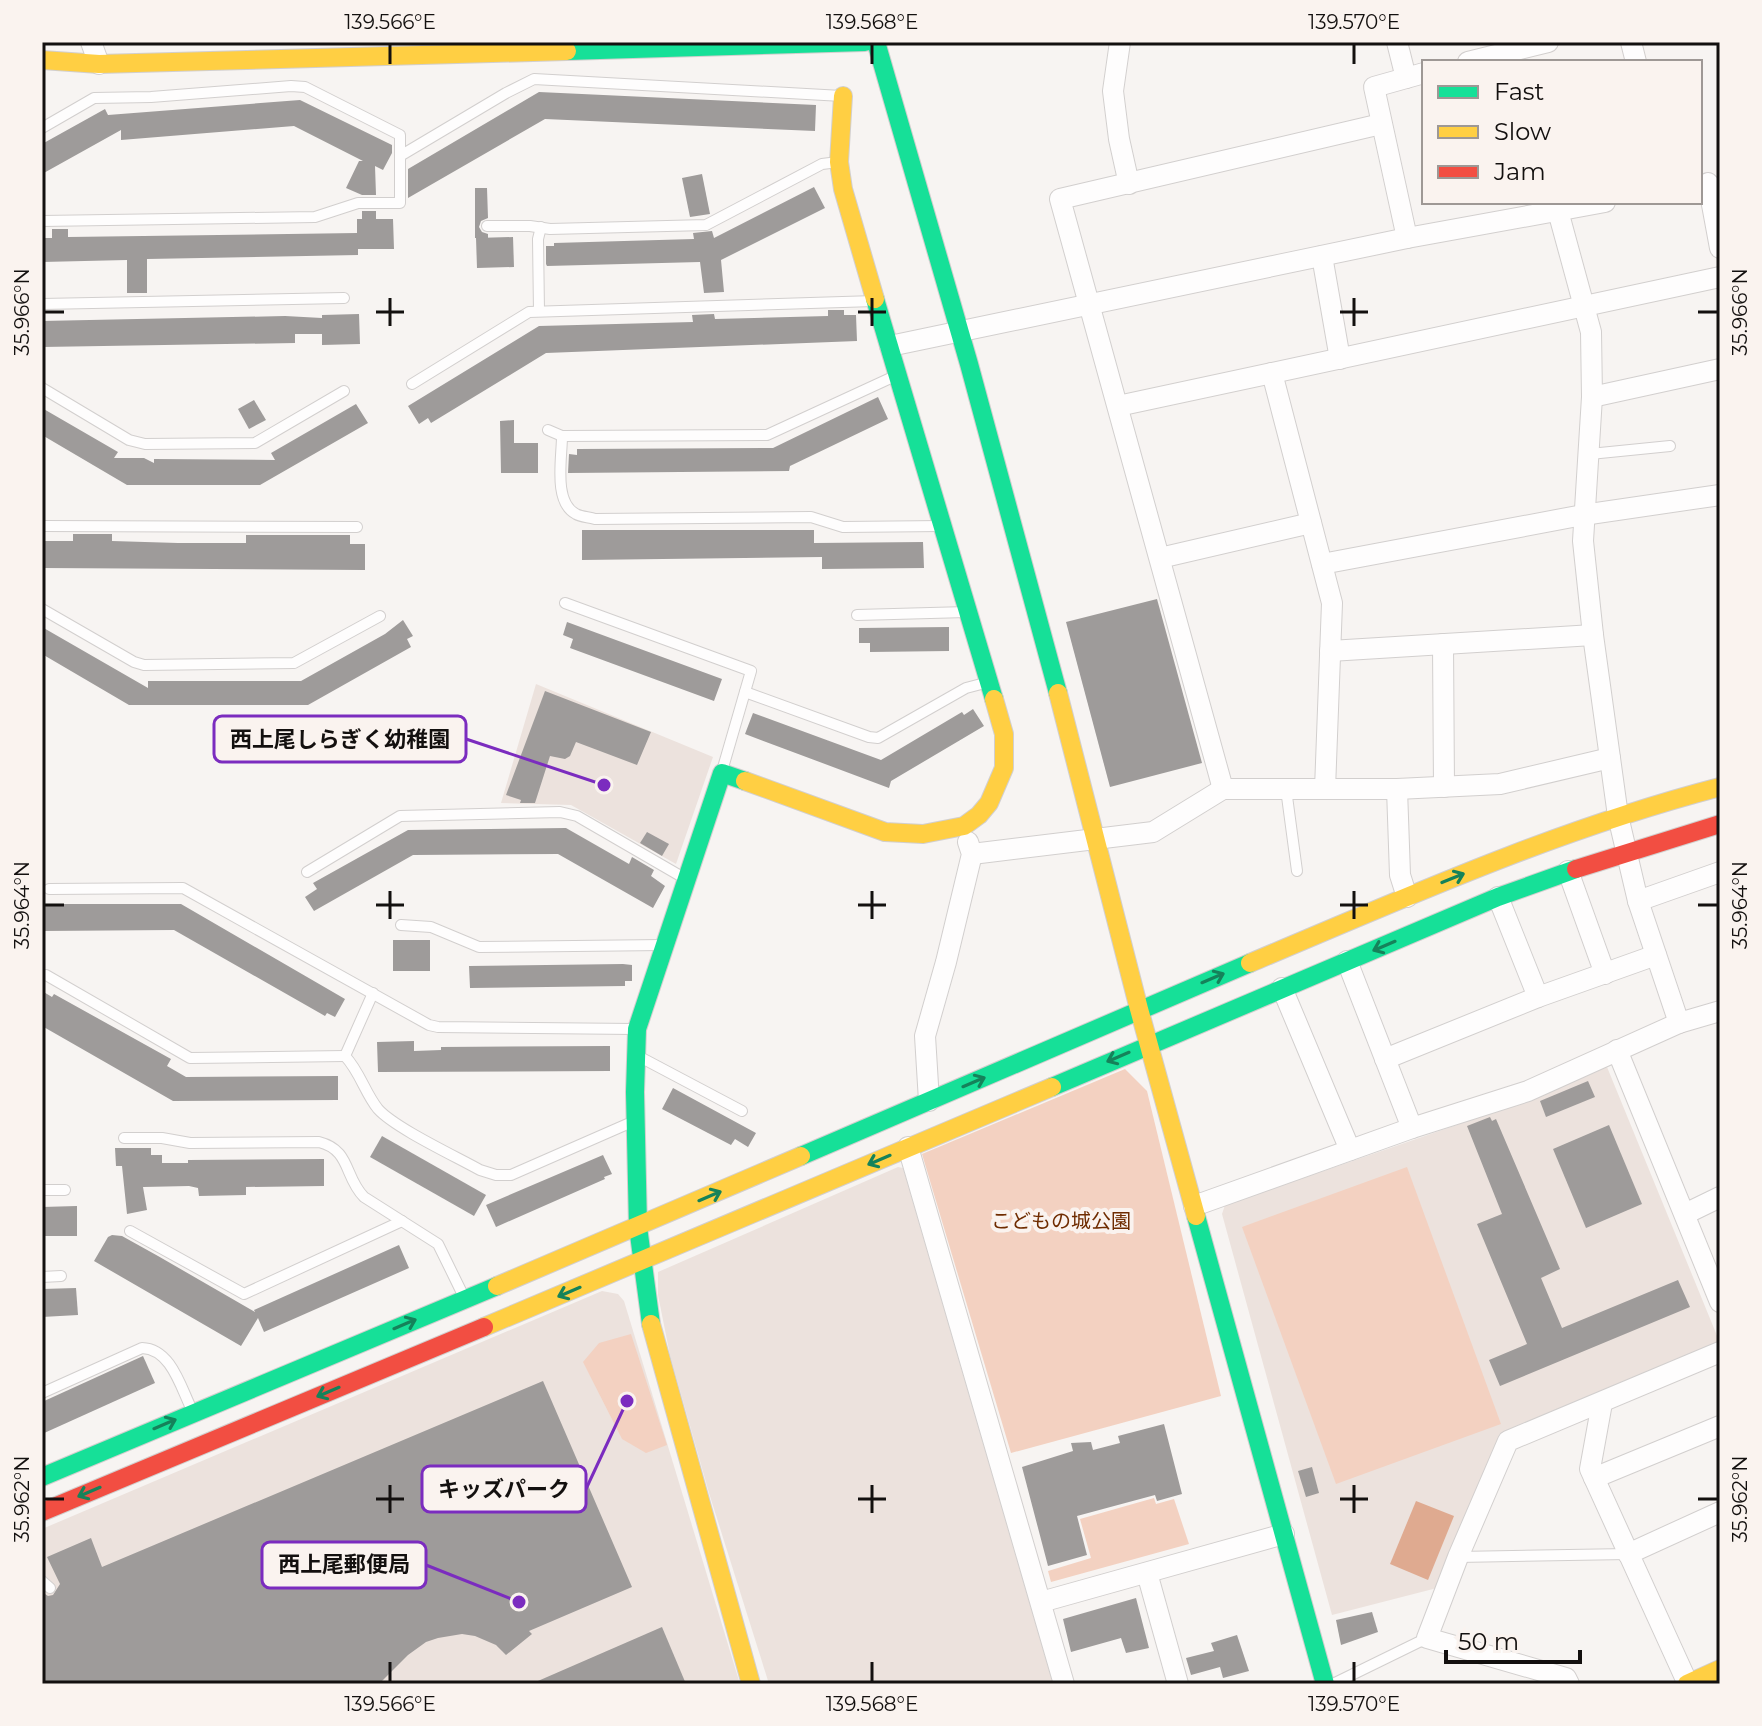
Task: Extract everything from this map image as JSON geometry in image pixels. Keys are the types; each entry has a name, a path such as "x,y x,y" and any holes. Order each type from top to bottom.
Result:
{"street":[{"path":"91,42 99,64"},
{"path":"42,60 99,64 454,48 865,42"},
{"path":"876,42 1038,614 1139,1009 1325,1684"},
{"path":"1120,42 1113,91 1129,184"},
{"path":"1397,42 1415,75 1374,87 1407,238"},
{"path":"1472,60 1496,48 1544,49"},
{"path":"751,1684 654,1342 638,1227 637,1029 722,773 885,832 923,834 964,826 989,803 1004,768 1004,734 843,189 839,162 843,96"},
{"path":"1223,789 1060,199 1381,124"},
{"path":"1709,183 1720,248"},
{"path":"890,346 1407,238 1530,208 1558,211 1595,204"},
{"path":"1558,211 1591,332 1590,454 1583,515 1593,635 1618,816 1638,901 1679,1023"},
{"path":"1322,256 1340,359"},
{"path":"1118,406 1720,277"},
{"path":"1272,373 1332,603 1325,789"},
{"path":"1592,397 1719,375"},
{"path":"1322,564 1583,515 1720,495"},
{"path":"1160,558 1311,523"},
{"path":"1330,651 1593,635"},
{"path":"1443,644 1444,787"},
{"path":"972,854 1153,832 1223,789 1397,789 1500,784 1610,758"},
{"path":"42,1477 638,1227 1139,1009 1493,861 1618,816 1720,787"},
{"path":"1397,789 1400,875 1407,897"},
{"path":"42,1512 641,1262 1498,897 1625,852 1720,824"},
{"path":"929,1101 925,1036 972,854 964,826"},
{"path":"1568,871 1605,974"},
{"path":"1638,901 1720,872"},
{"path":"1498,897 1538,997"},
{"path":"1385,1059 1538,997 1656,955"},
{"path":"1347,961 1412,1128"},
{"path":"1282,988 1350,1150"},
{"path":"1194,1206 1412,1128 1528,1091 1679,1023 1720,1011"},
{"path":"1617,1050 1720,1302"},
{"path":"908,1147 1064,1684"},
{"path":"1685,1214 1720,1197"},
{"path":"1569,1684 1566,1678 1427,1638 1508,1441 1720,1352"},
{"path":"1602,1403 1590,1469 1688,1684 1720,1669"},
{"path":"1594,1478 1720,1426"},
{"path":"1628,1554 1720,1512"},
{"path":"1041,1602 1284,1534"},
{"path":"1147,1573 1178,1684"}],"lane":[{"path":"400,156 534,79 843,96"},
{"path":"42,128 94,98 151,97 291,86 305,87 400,135 400,203 358,203 315,217 42,221"},
{"path":"487,226 706,225 822,164 839,162"},
{"path":"539,311 538,239 541,227"},
{"path":"42,304 344,298"},
{"path":"412,384 529,312 877,301"},
{"path":"548,430 562,436 767,435 898,375"},
{"path":"42,388 129,440 145,444 255,443 344,391"},
{"path":"562,436 562,497 567,507 586,517 811,517 843,527 943,526"},
{"path":"1590,454 1670,446"},
{"path":"42,526 357,527"},
{"path":"565,603 751,671 722,773"},
{"path":"42,609 144,665 294,663 380,616"},
{"path":"857,615 968,612"},
{"path":"745,692 878,738 966,688 989,682"},
{"path":"1286,789 1297,871"},
{"path":"307,872 400,816 560,812 577,816 685,879"},
{"path":"49,889 183,888 429,1025 452,1029 637,1029"},
{"path":"401,925 431,927 479,947 663,945"},
{"path":"46,975 190,1058 345,1056 356,1068 377,1108 391,1120 480,1170 496,1175 511,1175 636,1120"},
{"path":"345,1056 373,993"},
{"path":"636,1055 742,1111"},
{"path":"124,1138 162,1138 190,1143 329,1144 342,1156 357,1190 364,1197 438,1244 465,1299"},
{"path":"42,1190 65,1190"},
{"path":"130,1231 244,1294 402,1221"},
{"path":"42,1277 61,1276"},
{"path":"42,1393 142,1348 154,1348 164,1355 193,1412"},
{"path":"1458,1557 1628,1554"},
{"path":"1333,1684 1427,1638"}],"shaded area":[{"path":"536,684 713,757 676,864 571,805 501,803"},
{"path":"1607,1067 1720,1343 1502,1436 1437,1588 1332,1615 1222,1214 1225,1205 1529,1100"},
{"path":"898,1167 903,1168 1053,1684 769,1684 709,1493 670,1355 658,1295 658,1272"},
{"path":"602,1291 618,1294 624,1301 740,1684 42,1684 42,1529"},
{"path":"1416,1501 1454,1516 1428,1580 1390,1564"}],"green space":[{"name":"こどもの城公園","path":"1125,1069 1147,1091 1221,1396 1011,1453 922,1154"},
{"path":"1407,1167 1501,1424 1336,1484 1242,1227"},
{"path":"631,1334 667,1445 646,1453 622,1439 583,1362 599,1343"},
{"path":"1154,1498 1156,1504 1174,1499 1189,1544 1051,1582 1048,1571 1091,1558 1080,1519"}],"building":[{"path":"539,92 816,105 815,131 545,119 408,198 408,169"},
{"path":"300,100 392,145 392,153 383,170 375,166 376,195 362,195 346,188 359,161 363,161 294,126 121,140 121,130 42,174 42,144 105,109 108,115"},
{"path":"702,174 710,214 690,217 682,178"},
{"path":"814,187 825,208 721,260 724,292 704,293 700,262 546,264 546,246 554,246 554,243 694,239 693,233 712,231 714,238"},
{"path":"475,188 487,188 488,218 481,221 479,227 488,234 488,238 475,238"},
{"path":"362,211 376,211 376,219 393,219 394,249 358,249 358,255 147,259 147,293 127,293 127,260 42,262 42,238 52,238 52,229 68,229 68,237 357,233 357,219 362,219"},
{"path":"513,237 514,267 477,268 476,238"},
{"path":"828,310 844,310 844,315 856,315 857,341 546,353 431,423 428,418 419,424 408,406 539,326 693,322 692,315 714,314 715,319 828,316"},
{"path":"359,314 360,344 322,345 322,334 295,334 295,343 42,347 42,321 322,318 322,315"},
{"path":"878,397 888,419 790,466 789,471 568,473 569,454 577,455 577,449 773,448"},
{"path":"254,400 266,420 249,429 238,409"},
{"path":"356,404 368,423 260,485 127,485 42,435 42,408 118,452 114,458 144,458 154,463 154,459 275,460 271,453"},
{"path":"514,420 514,443 538,443 538,473 501,473 500,421"},
{"path":"582,530 814,530 814,543 923,542 924,568 822,569 822,557 582,560"},
{"path":"73,534 112,534 112,541 178,543 246,543 246,535 350,535 350,544 365,544 365,570 42,568 42,541 73,541"},
{"path":"1157,599 1202,763 1110,787 1066,622"},
{"path":"403,620 413,636 407,639 411,647 308,705 129,705 42,654 42,627 148,688 148,681 301,681 385,634"},
{"path":"567,622 722,679 714,701 570,648 573,639 563,635"},
{"path":"949,627 949,651 870,652 870,643 859,643 859,628"},
{"path":"545,691 651,732 637,765 576,742 570,756 565,759 550,756 535,803 520,803 521,800 506,795"},
{"path":"973,709 984,726 891,781 889,788 745,734 753,713 881,760 962,712 964,715"},
{"path":"566,828 629,864 632,857 654,870 651,876 665,886 653,908 558,854 413,855 314,911 305,897 317,889 313,883 408,830"},
{"path":"647,832 669,844 662,856 640,843"},
{"path":"42,904 181,904 345,999 335,1017 327,1013 325,1016 174,930 42,931"},
{"path":"393,940 430,940 430,971 393,971"},
{"path":"632,965 632,981 625,981 625,986 470,988 469,966"},
{"path":"42,991 52,997 54,994 171,1059 167,1066 186,1077 338,1076 338,1100 173,1101 42,1026"},
{"path":"414,1041 414,1051 441,1050 441,1047 610,1046 610,1071 378,1072 377,1042"},
{"path":"1588,1081 1595,1097 1546,1117 1540,1101"},
{"path":"673,1088 756,1133 748,1147 735,1139 731,1145 662,1109"},
{"path":"1490,1117 1492,1121 1496,1119 1560,1269 1541,1278 1562,1328 1678,1280 1690,1307 1500,1386 1489,1360 1527,1344 1477,1224 1502,1214 1467,1126"},
{"path":"1609,1125 1642,1204 1586,1228 1553,1149"},
{"path":"382,1136 486,1195 474,1216 370,1157"},
{"path":"115,1148 151,1148 151,1155 162,1155 162,1163 324,1159 324,1186 246,1187 246,1195 199,1196 198,1188 189,1186 143,1187 147,1210 127,1214 122,1166 116,1166"},
{"path":"603,1155 612,1174 605,1179 496,1227 486,1205"},
{"path":"77,1206 77,1236 42,1236 42,1207"},
{"path":"112,1235 122,1236 255,1312 399,1245 409,1268 264,1332 258,1318 241,1346 94,1261"},
{"path":"76,1288 78,1315 42,1317 42,1289"},
{"path":"143,1356 155,1383 42,1434 42,1402"},
{"path":"543,1381 632,1587 529,1631 532,1634 506,1655 496,1645 475,1636 462,1634 426,1642 379,1684 42,1684 42,1592 53,1595 60,1584 47,1557 91,1538 102,1567"},
{"path":"1164,1424 1182,1494 1157,1501 1155,1495 1077,1516 1087,1555 1048,1566 1022,1467 1073,1451 1071,1443 1091,1442 1093,1450 1120,1443 1118,1436"},
{"path":"1312,1467 1319,1493 1306,1497 1298,1471"},
{"path":"1136,1598 1149,1648 1126,1653 1121,1638 1071,1652 1063,1619"},
{"path":"1372,1612 1378,1632 1341,1645 1336,1620"},
{"path":"662,1627 686,1684 531,1684"},
{"path":"1237,1635 1249,1671 1223,1678 1220,1667 1191,1675 1186,1658 1214,1651 1211,1643"}],"traffic: fast":[{"path":"567,51 865,42"},
{"path":"876,42 969,364 1058,693"},
{"path":"875,299 994,699"},
{"path":"651,1324 638,1227 637,1029 722,773 745,781"},
{"path":"1052,1087 1498,897 1576,869"},
{"path":"801,1156 1250,963"},
{"path":"1196,1216 1325,1684"},
{"path":"42,1477 497,1286"}],"traffic: slow":[{"path":"42,60 99,64 567,51"},
{"path":"843,96 839,162 843,189 875,299"},
{"path":"1058,693 1196,1216"},
{"path":"745,781 885,832 923,834 964,826 989,803 1004,768 1004,734 994,699"},
{"path":"1250,963 1541,844 1720,787"},
{"path":"484,1327 1052,1087"},
{"path":"497,1286 801,1156"},
{"path":"651,1324 751,1684"},
{"path":"1687,1684 1720,1669"}],"traffic: jam":[{"path":"1576,869 1720,824"},
{"path":"42,1512 484,1327"}],"place":[{"name":"西上尾しらぎく幼稚園","path":"604,785"},
{"name":"キッズパーク","path":"627,1401"},
{"name":"西上尾郵便局","path":"519,1602"}]}
